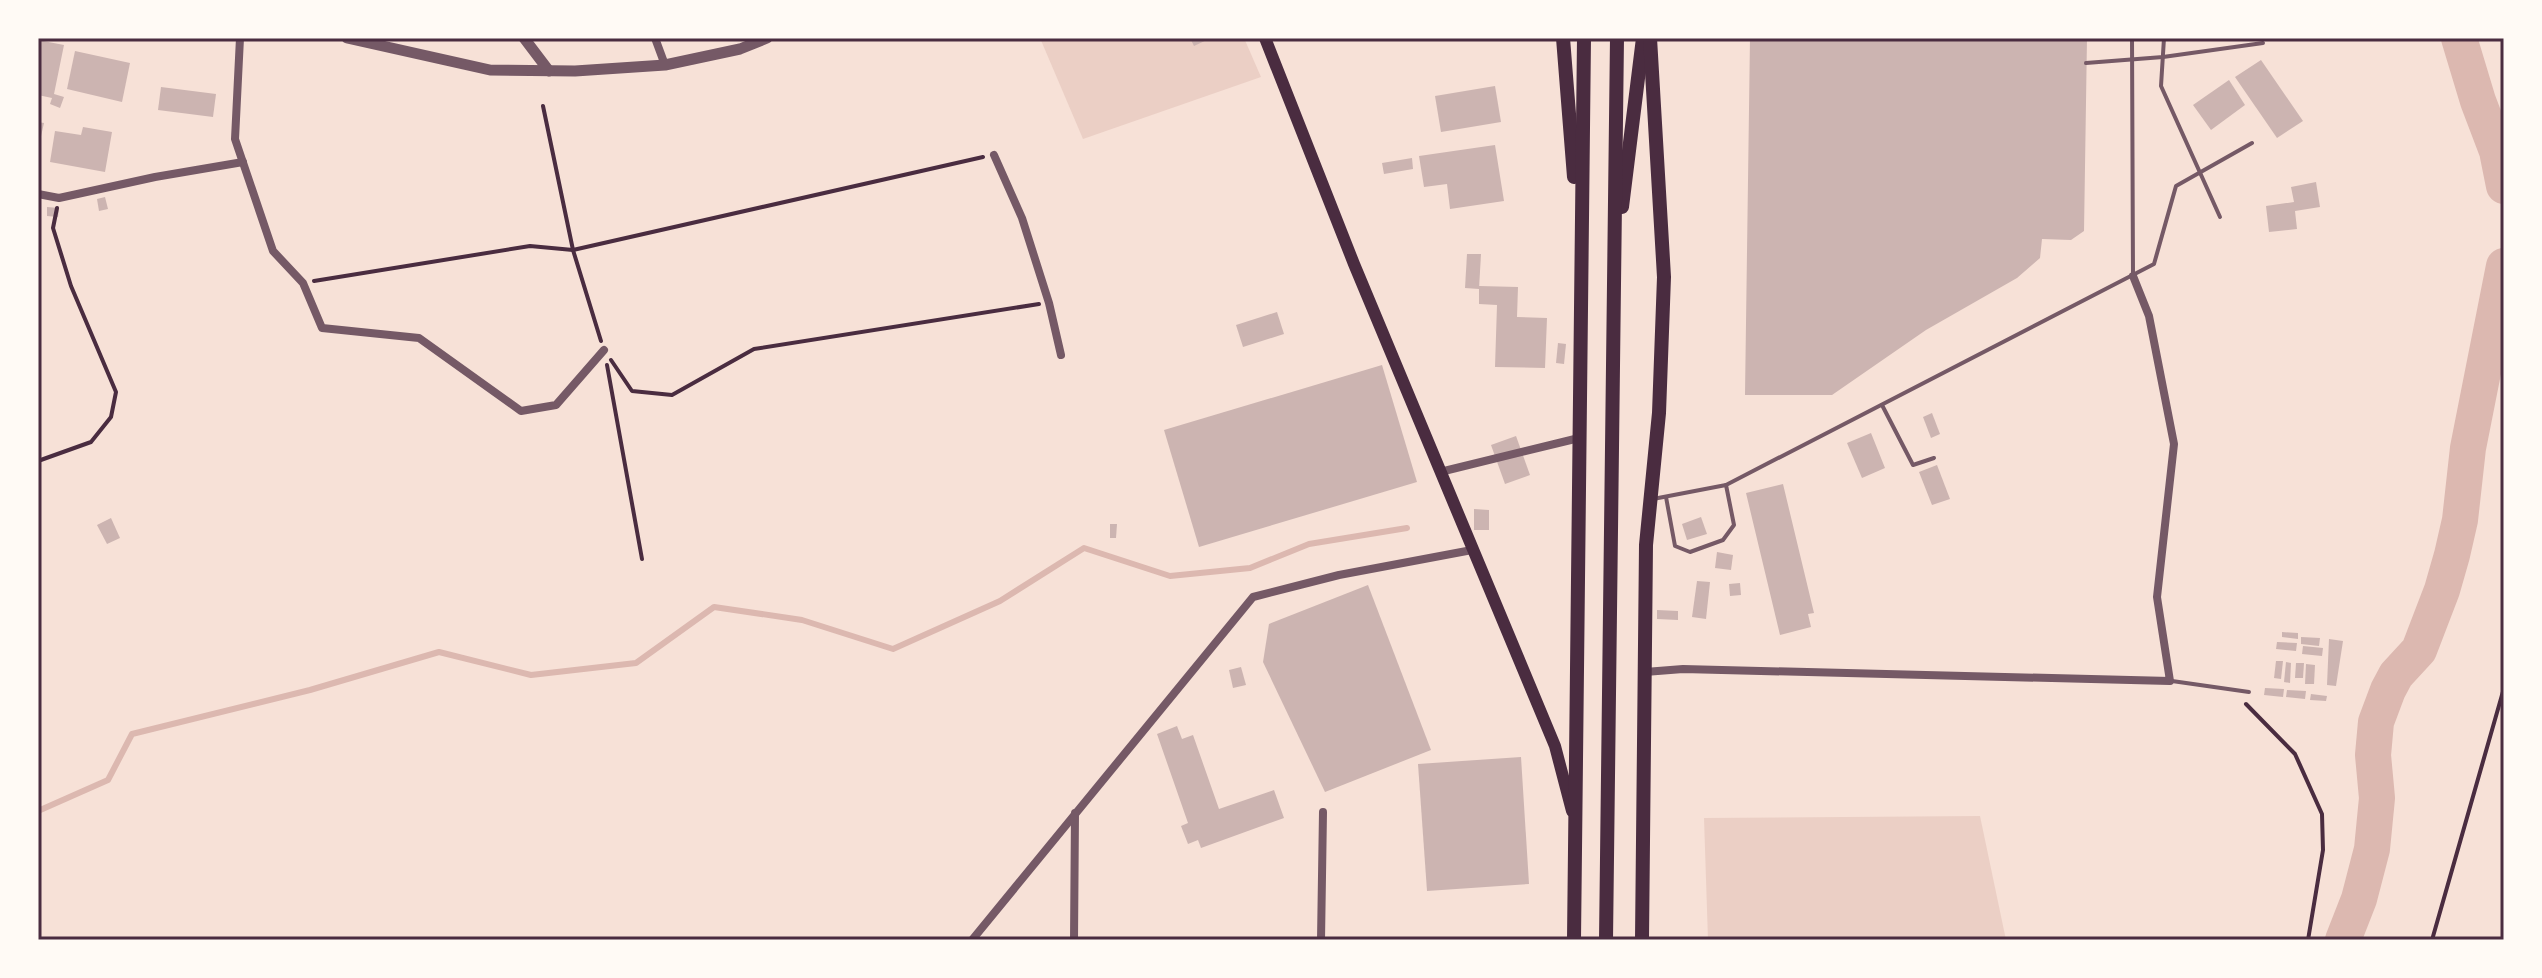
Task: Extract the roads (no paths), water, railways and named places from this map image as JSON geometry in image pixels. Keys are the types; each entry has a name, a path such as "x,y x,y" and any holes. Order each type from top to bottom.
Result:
{"main road":[{"path":"1265,38 1354,264 1555,746 1575,822"},
{"path":"1563,38 1581,283"},
{"path":"1574,940 1584,38"},
{"path":"1606,940 1617,38"},
{"path":"1613,283 1643,38"},
{"path":"1642,940 1646,545 1659,413 1664,277 1650,38"}],"street":[{"path":"240,38 235,139 273,251 303,283 322,328 419,338 521,411 556,405 604,350"},
{"path":"347,38 490,70 549,71 665,65 740,49 767,38"},
{"path":"524,38 549,71"},
{"path":"655,38 665,65"},
{"path":"994,155 1022,218 1049,303 1061,355"},
{"path":"38,194 59,198 243,162"},
{"path":"1645,672 1683,669 2170,681 2157,597 2174,444 2149,316 2133,276"},
{"path":"1440,472 1579,438"},
{"path":"972,940 1253,597 1339,575 1472,550"},
{"path":"1074,940 1075,812"},
{"path":"1321,940 1323,812"}],"lane":[{"path":"2132,38 2133,276"},
{"path":"2164,38 2161,86 2220,217"},
{"path":"2086,63 2163,57 2263,43"},
{"path":"1650,500 1726,485 2154,264 2176,186 2252,143"},
{"path":"1882,405 1913,465 1934,458"},
{"path":"1666,497 1675,546 1690,552 1723,540 1734,525 1726,485"},
{"path":"2170,681 2249,692"}],"waterway":[{"path":"2459,38 2497,151 2504,186"},
{"path":"2343,940 2359,899 2372,849 2377,798 2373,755 2376,722 2396,675 2419,650 2452,555 2460,520 2468,448 2504,266"},
{"path":"38,811 108,780 132,734 310,690 439,652 531,675 636,663 714,607 802,620 893,649 1000,601 1084,548 1170,576 1250,568 1309,544 1407,528"}]}
